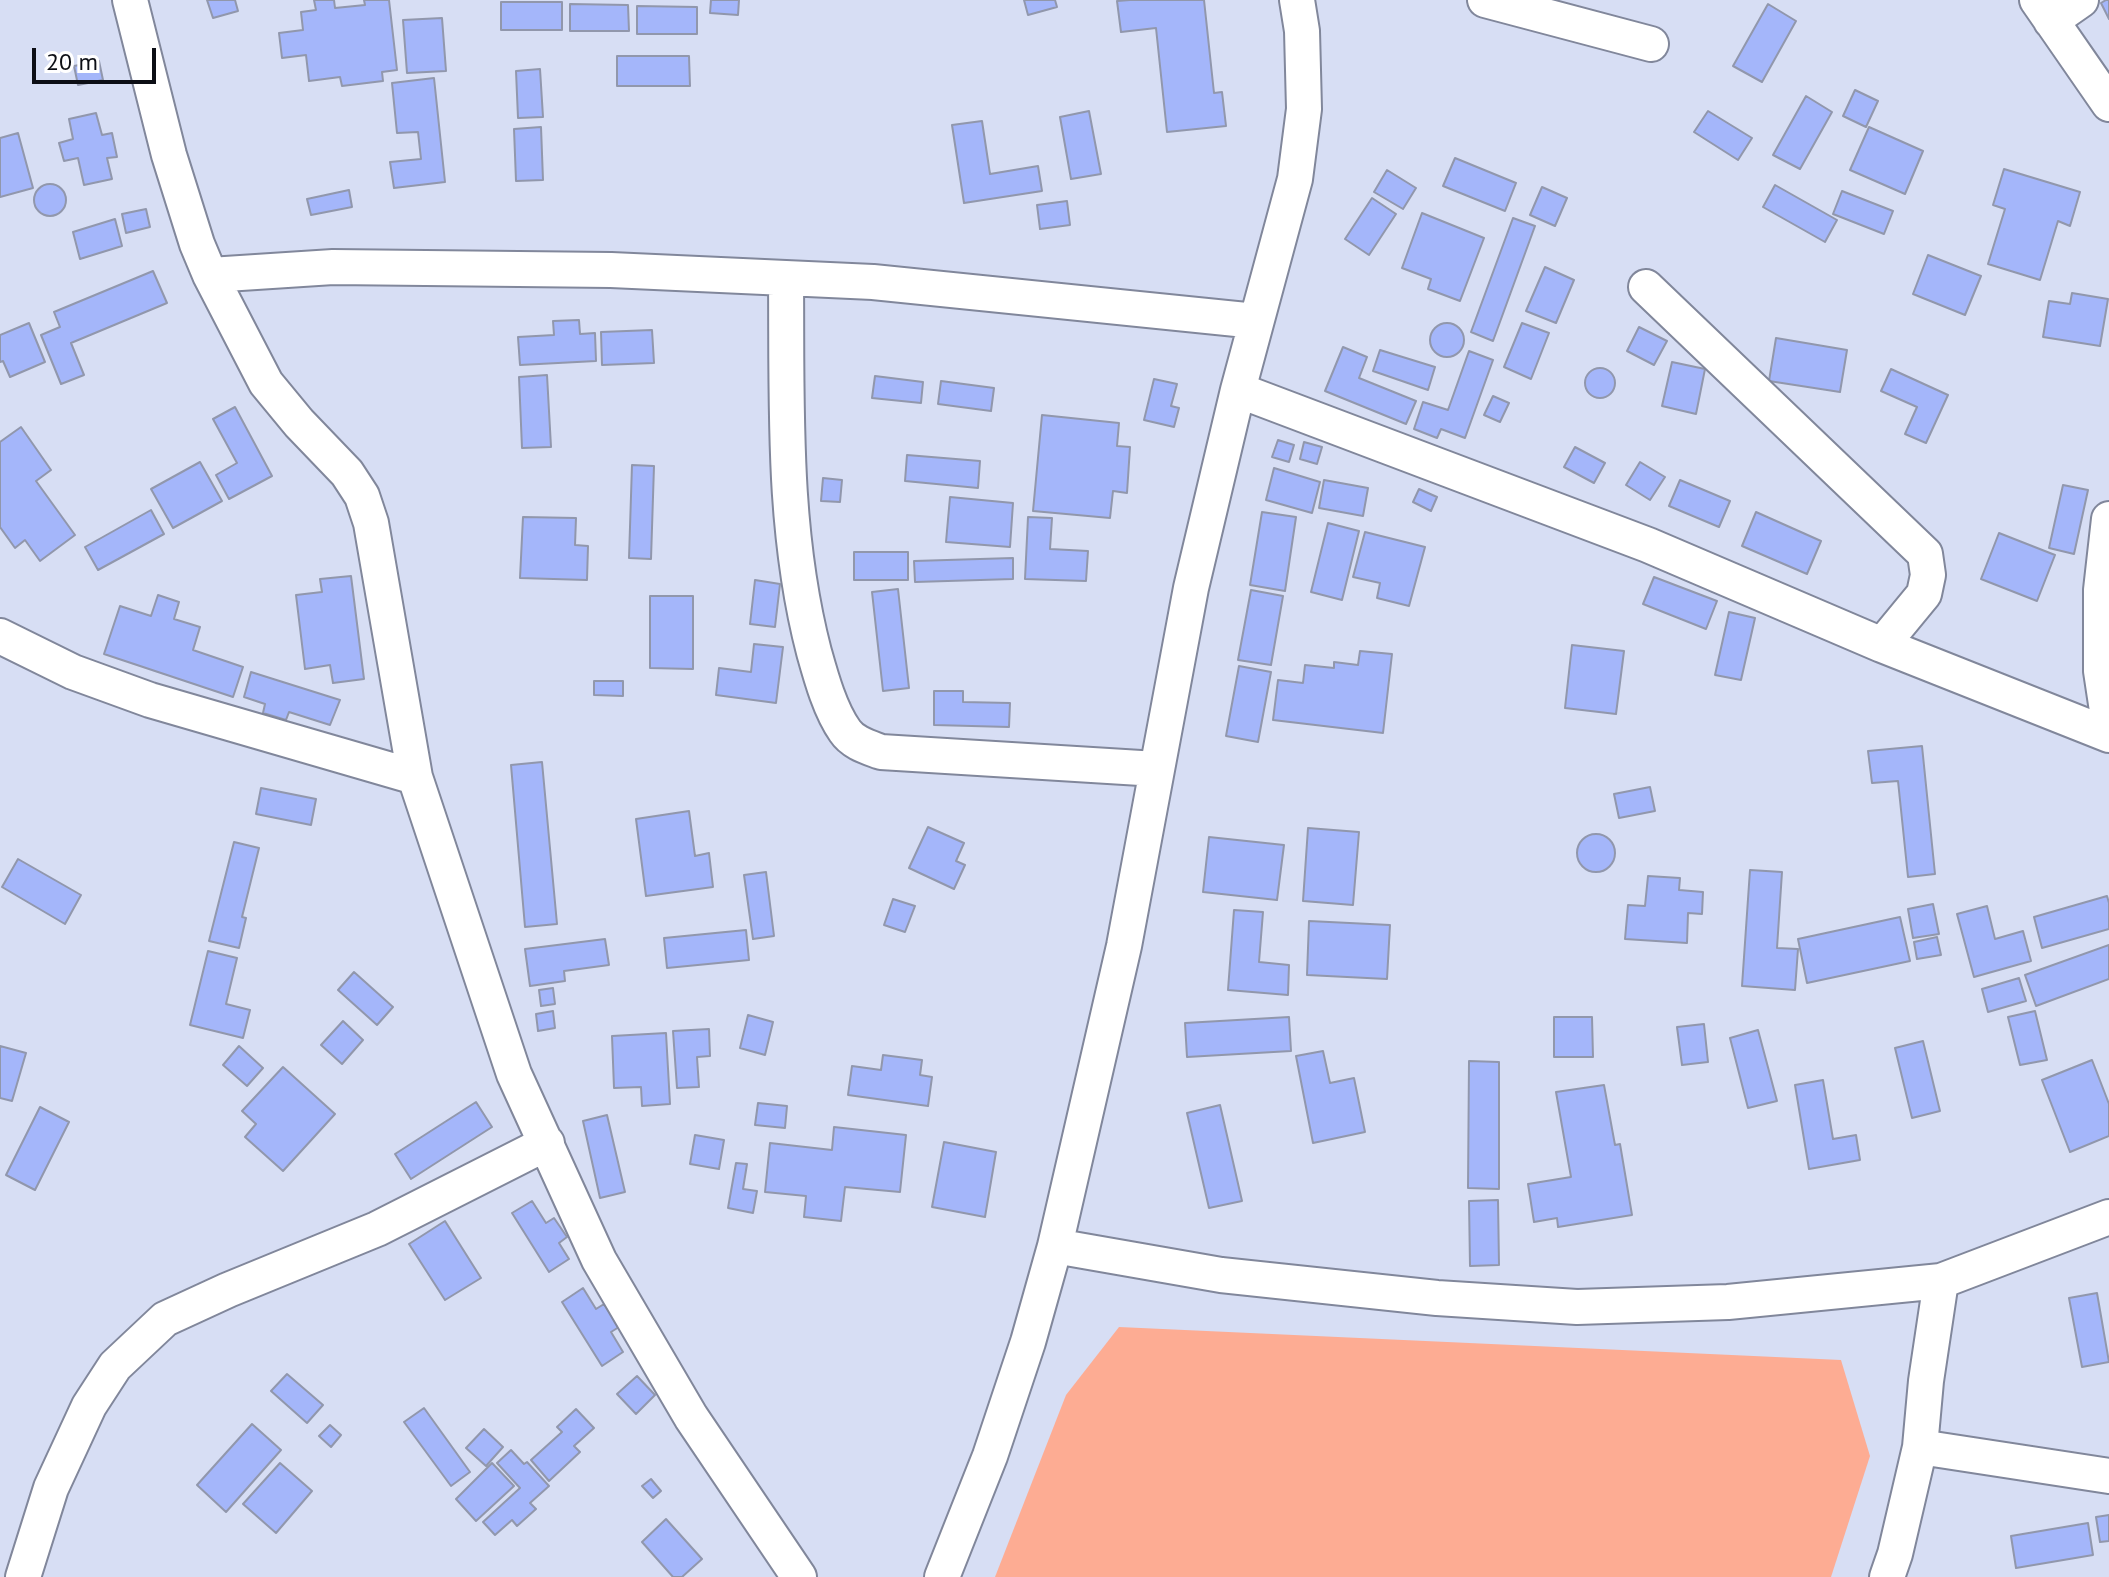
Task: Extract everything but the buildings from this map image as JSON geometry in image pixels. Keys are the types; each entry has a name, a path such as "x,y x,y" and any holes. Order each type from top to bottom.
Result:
{"street":[{"path":"130,0 169,155 210,275 266,383 347,473 362,496 371,523 415,777 514,1074 599,1260 691,1417 799,1577"},
{"path":"942,1577 990,1456 1028,1342 1055,1246 1124,946 1191,588 1238,390 1295,179 1304,109 1302,31 1297,0"},
{"path":"1485,0 1651,44"},
{"path":"2081,0 2044,10 2109,104"},
{"path":"210,275 333,267 611,270 873,282 1256,321"},
{"path":"786,278 787,447 791,523 803,611 824,687 846,733 861,745 881,752 1157,769"},
{"path":"1646,287 1925,554 1928,575 1924,594 1882,645"},
{"path":"1238,390 1648,545 1882,645 2109,735"},
{"path":"2109,519 2101,590 2101,671 2109,724"},
{"path":"0,636 73,672 150,700 415,777"},
{"path":"23,1577 51,1488 89,1406 115,1366 165,1319 377,1229 547,1143"},
{"path":"1055,1246 1237,1277 1437,1298 1577,1307 1728,1302 1941,1281 2109,1217"},
{"path":"1887,1577 1920,1447 1941,1281"},
{"path":"1920,1447 2109,1476"}],"shaded area":[{"path":"1119,1327 1841,1360 1870,1456 1831,1577 995,1577 1066,1395"}]}
